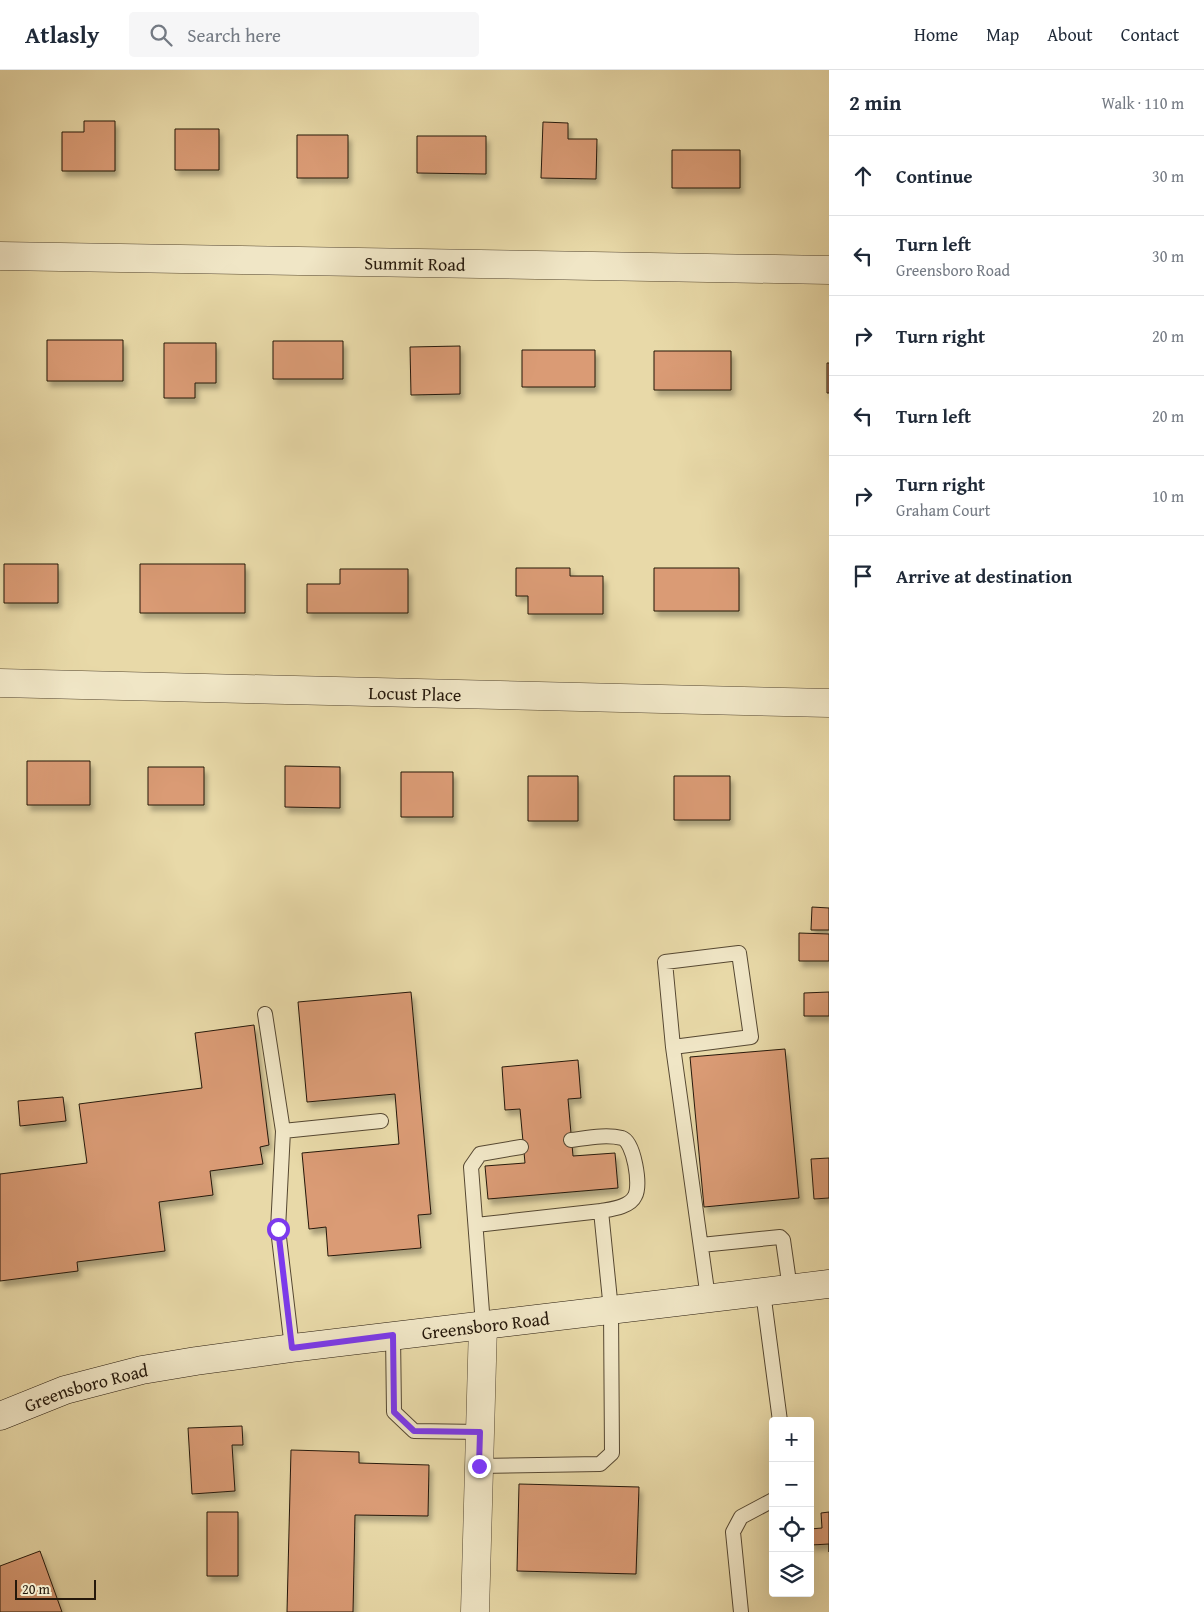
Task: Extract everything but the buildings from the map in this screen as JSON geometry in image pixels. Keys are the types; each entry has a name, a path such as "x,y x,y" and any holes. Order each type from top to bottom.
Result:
{"street":[{"name":"Summit Road","path":"0,256 829,270"},
{"name":"Locust Place","path":"0,684 829,704"},
{"name":"Greensboro Road","path":"0,1416 65,1390 142,1370 393,1335 829,1284"},
{"path":"475,1612 484,1325"}],"lane":[{"path":"673,1047 752,1037 739,953 665,962 673,1047 708,1298"},
{"path":"265,1014 283,1131 278,1229 292,1348"},
{"path":"283,1131 381,1121"},
{"path":"476,1225 601,1211 628,1204 635,1196 637,1185 632,1147 624,1139 607,1136 571,1140"},
{"path":"484,1325 471,1167 480,1154 521,1147"},
{"path":"479,1466 600,1464 612,1453 610,1310 601,1211"},
{"path":"701,1245 780,1236 783,1240 790,1289"},
{"path":"763,1292 779,1417"},
{"path":"393,1335 394,1412 414,1431 480,1432"},
{"path":"741,1612 733,1532 741,1517 769,1502"}],"route":[{"path":"278,1229 292,1348 393,1335 394,1412 414,1431 480,1432 479,1466"}]}
